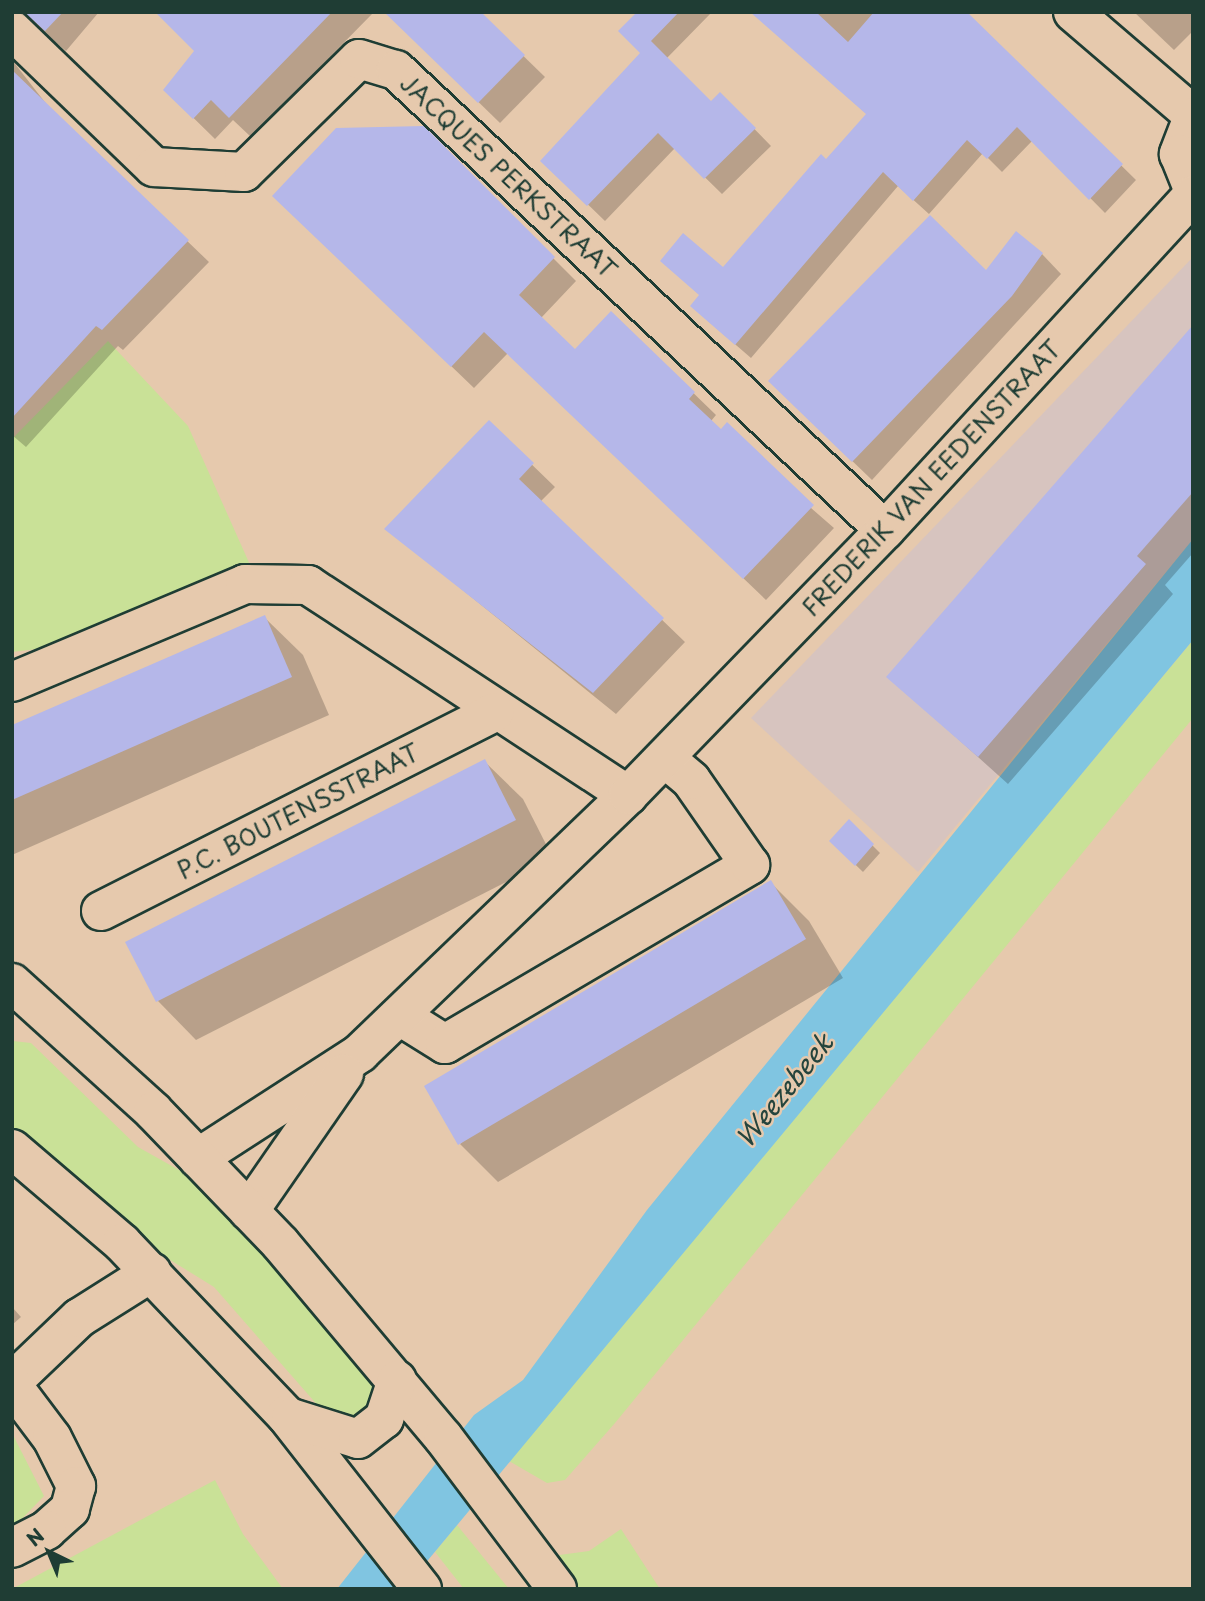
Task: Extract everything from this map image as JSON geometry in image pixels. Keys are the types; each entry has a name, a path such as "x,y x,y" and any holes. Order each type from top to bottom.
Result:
{"street":[{"path":"1073,12 1193,116 1179,154 1193,188"},
{"name":"JACQUES PERKSTRAAT","path":"12,30 154,167 244,173 359,59 396,70 885,530"},
{"name":"FREDERIK VAN EEDENSTRAAT","path":"198,1158 360,1053 400,1016 665,758 885,530 1193,195"},
{"path":"12,682 245,584 308,585 495,712 628,795"},
{"name":"P.C. BOUTENSSTRAAT","path":"101,911 495,712"},
{"path":"400,1016 445,1044 750,865 691,780 665,758"},
{"path":"12,983 94,1057 249,1211 397,1380 557,1589"},
{"path":"12,1019 94,1057"},
{"name":"FREDERIK VAN EEDENSTRAAT","path":"249,1211 360,1053"},
{"path":"12,1149 152,1272 286,1415 373,1521 421,1587"},
{"path":"79,1318 122,1243"},
{"path":"12,1548 47,1531 70,1509 76,1486 52,1438 12,1384 79,1318 152,1272"},
{"path":"286,1415 359,1439 384,1419 397,1380"}],"shaded area":[{"path":"1193,257 1193,539 918,872 751,718"}],"green space":[{"path":"108,341 188,426 251,567 54,647 12,652 12,439"},
{"path":"1193,640 1193,718 615,1423 565,1480 547,1483 509,1461"},
{"path":"13,1041 31,1043 138,1147 204,1184 379,1378 374,1403 356,1416 320,1408 214,1287 146,1245 12,1133"},
{"path":"12,1433 44,1496 12,1529"},
{"path":"215,1480 243,1534 283,1589 12,1589"},
{"path":"457,1525 509,1589 464,1589 435,1552"},
{"path":"621,1529 660,1589 575,1589 552,1556 589,1551"}],"water":[{"name":"Weezebeek","path":"1193,539 1193,640 404,1589 337,1589 474,1415 523,1380 647,1210"}],"building":[{"path":"24,12 63,12 45,31"},
{"path":"155,12 332,12 229,118 211,100 193,119 163,90 194,51"},
{"path":"384,12 481,12 525,55 478,103"},
{"path":"637,12 679,12 651,41 711,101 720,92 756,128 704,179 658,133 587,206 540,161 640,53 618,31"},
{"path":"750,12 816,12 848,42 874,12 967,12 1123,164 1089,200 1017,127 987,159 967,140 913,201 883,172 735,345 690,306 699,295 660,261 683,233 723,267 821,154 826,159 866,114"},
{"path":"12,70 189,240 102,330 96,326 12,418"},
{"path":"424,126 555,257 519,295 575,349 611,311 695,392 689,399 721,429 727,422 814,505 743,579 484,332 451,367 272,196 336,128"},
{"path":"930,215 986,270 1016,231 1043,253 1012,296 852,462 768,381"},
{"path":"1193,325 1193,492 1137,556 1146,564 978,757 886,677"},
{"path":"489,420 534,463 519,479 664,618 593,693 384,529"},
{"path":"265,615 292,677 12,800 12,725"},
{"path":"485,759 516,820 156,1002 125,942"},
{"path":"849,819 874,844 855,866 829,841"},
{"path":"771,880 806,939 458,1145 424,1086"}]}
